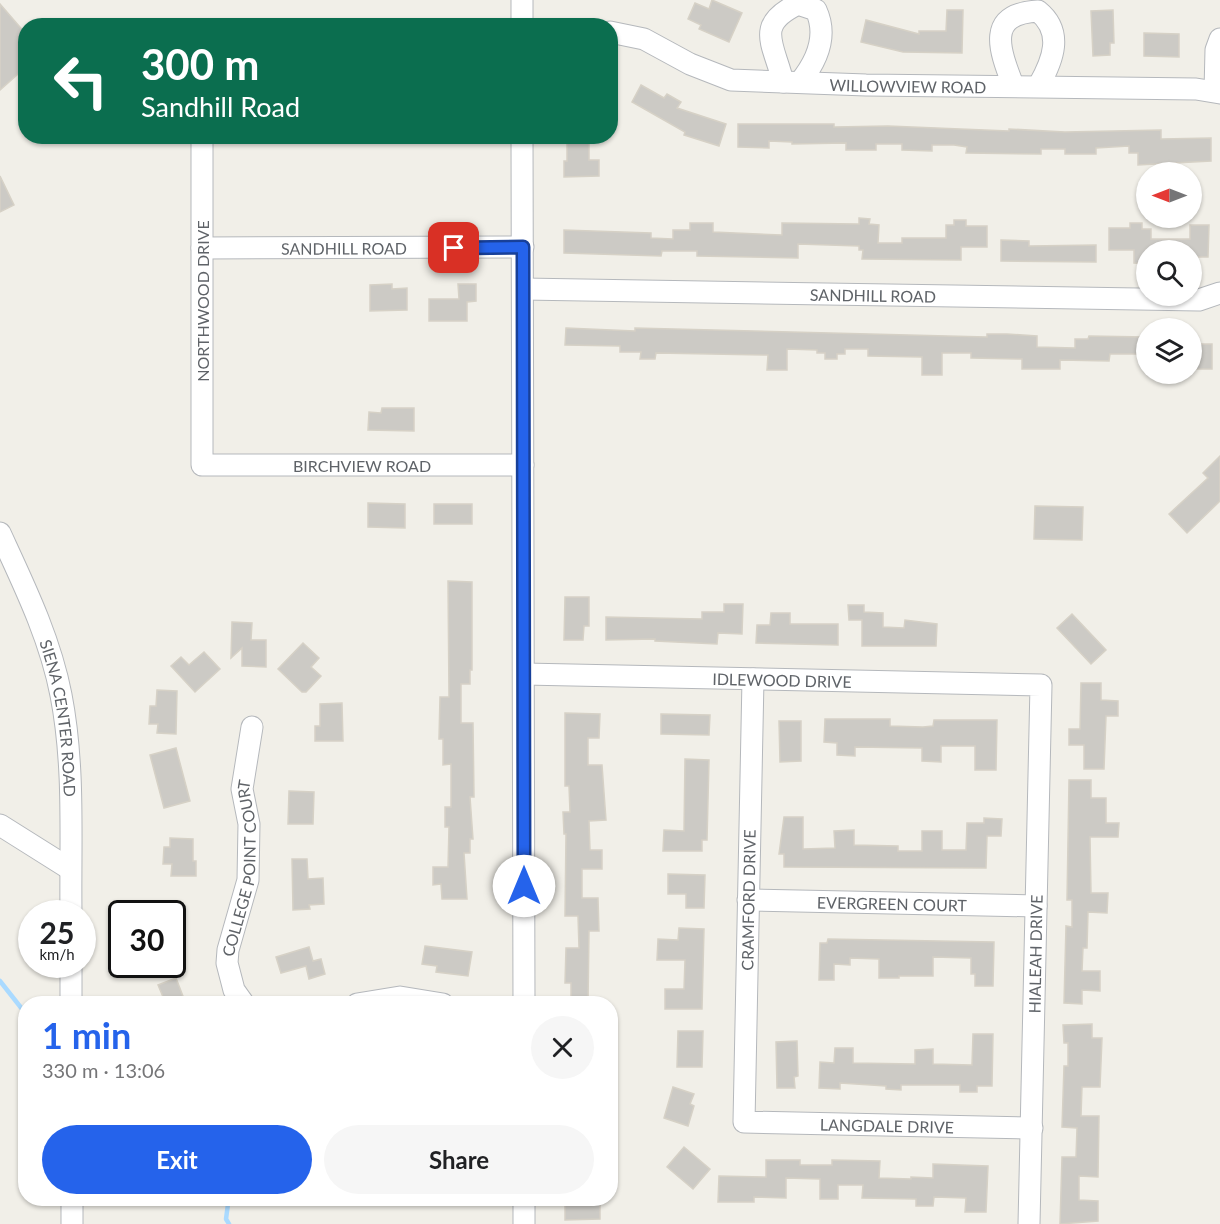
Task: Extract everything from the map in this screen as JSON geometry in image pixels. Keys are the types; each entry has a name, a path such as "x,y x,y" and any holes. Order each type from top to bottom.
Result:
{"street":[{"path":"522,0 522,18"},
{"path":"1013,85 999,41 1003,26 1010,16 1021,12 1038,11 1050,20 1054,34 1048,68 1039,85"},
{"name":"WILLOWVIEW ROAD","path":"618,34 644,39 690,64 731,80 866,85 1039,85 1080,89 1196,89 1217,92 1216,50 1220,39"},
{"name":"NORTHWOOD DRIVE","path":"201,144 202,465"},
{"path":"522,144 524,996"},
{"name":"SANDHILL ROAD","path":"202,248 523,247"},
{"name":"SANDHILL ROAD","path":"523,289 1199,300 1220,293"},
{"name":"BIRCHVIEW ROAD","path":"202,465 523,465"},
{"name":"SIENA CENTER ROAD","path":"0,533 35,608 61,694 71,776 71,900"},
{"name":"IDLEWOOD DRIVE","path":"524,674 1041,684"},
{"name":"CRAMFORD DRIVE","path":"744,1122 753,678"},
{"name":"HIALEAH DRIVE","path":"1029,1224 1041,684"},
{"name":"COLLEGE POINT COURT","path":"238,996 234,990 226,963 248,880 249,824 242,789 252,727"},
{"path":"0,825 70,869"},
{"name":"EVERGREEN COURT","path":"748,900 1036,906"},
{"path":"71,978 71,996"},
{"name":"LANGDALE DRIVE","path":"744,1122 1032,1128"},
{"path":"72,1206 72,1224"},
{"path":"524,1206 524,1224"}],"building":[{"path":"712,0 742,13 729,42 699,29 701,25 688,19 695,3 709,9"},
{"path":"0,4 18,25 18,74 0,90"},
{"path":"947,10 963,10 962,53 903,52 861,42 866,20 919,34 919,31 946,31"},
{"path":"1113,10 1114,43 1110,43 1110,55 1093,56 1091,11"},
{"path":"1144,33 1179,34 1179,57 1144,56"},
{"path":"641,85 664,98 667,94 681,102 677,108 726,124 719,146 684,135 685,132 632,102"},
{"path":"738,124 834,124 834,127 888,126 1065,132 1161,130 1161,139 1211,138 1211,161 1138,162 1138,153 1129,153 1129,146 1096,148 1096,154 1065,154 1065,149 1041,149 1041,154 966,153 967,147 954,145 932,145 932,151 902,150 902,144 876,144 876,150 846,150 846,143 792,144 792,142 769,141 769,148 738,147"},
{"path":"567,144 589,144 589,160 599,160 599,176 564,177 564,161 567,161"},
{"path":"0,176 14,205 0,212"},
{"path":"859,218 870,219 869,224 879,225 878,243 902,243 902,238 946,238 946,225 954,225 954,220 966,220 966,226 987,226 987,247 961,247 961,260 862,259 863,250 859,250 859,246 798,244 798,258 697,256 697,251 662,251 661,256 564,253 564,230 651,233 651,238 673,239 673,230 690,230 690,223 713,223 713,232 782,235 782,223 859,224"},
{"path":"1130,223 1136,223 1136,228 1151,229 1151,239 1190,239 1190,228 1202,228 1202,225 1209,225 1208,257 1202,257 1202,240 1136,240 1136,263 1134,263 1134,250 1109,250 1109,228 1130,228"},
{"path":"1001,240 1029,241 1029,246 1096,245 1096,262 1001,261"},
{"path":"392,284 392,289 407,288 407,310 370,311 370,285"},
{"path":"458,284 476,284 476,301 467,302 467,321 429,321 429,299 459,299"},
{"path":"566,328 635,331 635,328 987,337 987,334 1007,334 1037,336 1037,347 1075,348 1075,339 1088,339 1089,336 1136,337 1136,354 1110,354 1109,361 1060,360 1060,369 1022,369 1022,359 971,358 971,353 942,353 942,375 922,375 922,357 868,356 868,349 845,349 845,354 837,354 837,359 825,359 825,353 817,353 817,350 787,349 787,370 767,370 768,355 656,353 655,359 640,359 641,352 620,352 620,346 565,345"},
{"path":"1202,344 1212,344 1212,369 1202,369"},
{"path":"382,408 414,408 414,431 368,430 369,412 381,413"},
{"path":"1220,456 1220,501 1187,533 1169,514 1208,478 1203,473"},
{"path":"368,503 405,504 405,528 368,527"},
{"path":"434,504 472,504 472,524 434,524"},
{"path":"1035,506 1083,507 1082,540 1034,539"},
{"path":"448,581 472,582 472,670 470,670 470,684 461,684 461,723 473,723 474,797 470,797 473,839 470,839 470,853 464,853 467,899 442,899 441,884 433,885 433,867 448,867 449,827 445,827 445,807 451,807 451,764 443,765 443,739 439,739 440,697 449,697"},
{"path":"565,597 589,597 589,626 584,626 583,640 564,640"},
{"path":"724,604 743,604 742,634 718,633 717,644 655,641 655,639 606,640 606,617 702,619 702,612 724,612"},
{"path":"848,605 864,605 864,612 883,613 883,627 904,628 905,620 937,624 936,646 862,646 862,620 849,620"},
{"path":"771,613 790,613 790,624 838,624 838,645 756,643 757,625 770,625"},
{"path":"1072,614 1106,650 1091,664 1057,628"},
{"path":"232,622 252,623 251,640 266,640 266,667 242,666 242,648 231,658"},
{"path":"303,643 319,658 311,667 321,676 306,692 302,692 278,669"},
{"path":"204,652 220,669 195,692 171,666 181,657 189,665"},
{"path":"1081,683 1101,683 1101,700 1118,701 1118,716 1106,716 1104,769 1084,769 1084,745 1069,745 1069,729 1080,729"},
{"path":"157,690 177,691 176,734 157,733 158,724 149,724 150,706 156,706"},
{"path":"342,703 343,741 315,741 315,726 320,726 320,704"},
{"path":"565,713 600,714 599,738 588,738 588,765 602,765 606,820 589,821 590,850 602,850 602,869 582,869 582,898 598,898 599,931 589,931 588,996 571,996 571,983 565,983 566,948 579,948 578,916 565,916 566,834 564,834 563,812 570,812 569,786 565,786"},
{"path":"661,714 710,715 709,735 661,734"},
{"path":"825,719 890,719 890,726 923,727 933,726 934,720 997,720 996,770 975,770 975,746 941,746 941,762 922,761 922,748 855,747 855,756 837,755 837,743 824,742"},
{"path":"779,721 801,721 801,761 780,762"},
{"path":"176,748 190,801 164,808 150,755"},
{"path":"685,759 709,760 707,840 702,840 702,851 663,851 664,830 684,831"},
{"path":"1069,780 1091,780 1091,798 1106,798 1106,823 1119,823 1118,837 1090,837 1091,893 1108,893 1107,913 1088,912 1087,948 1083,948 1082,971 1100,971 1100,991 1082,990 1082,1004 1064,1003 1066,926 1072,927 1072,900 1067,900"},
{"path":"289,791 314,792 313,824 288,824"},
{"path":"784,817 803,817 803,849 835,848 834,831 854,830 854,845 898,846 898,851 922,851 922,831 942,831 942,850 966,850 967,823 984,823 984,818 1002,819 1001,836 987,836 986,868 784,867 784,854 779,854"},
{"path":"170,838 193,839 196,876 171,876 172,864 163,864 164,847 170,847"},
{"path":"292,859 307,859 308,879 323,878 324,904 309,905 310,909 293,910"},
{"path":"668,874 705,875 704,908 686,908 686,894 668,894"},
{"path":"679,928 704,929 702,1009 665,1009 665,989 684,989 685,960 657,960 658,939 678,940"},
{"path":"828,939 994,942 993,986 975,986 975,974 971,974 971,958 933,957 933,976 879,978 879,959 850,958 850,965 834,964 834,980 819,980 820,943 827,943"},
{"path":"425,946 472,952 468,976 436,972 437,966 422,964"},
{"path":"309,947 313,961 321,959 325,974 309,979 306,966 281,973 276,957"},
{"path":"176,978 183,996 163,996 158,985"},
{"path":"1092,1024 1092,1038 1102,1038 1100,1087 1082,1087 1081,1116 1099,1116 1098,1177 1079,1176 1079,1200 1098,1201 1098,1221 1060,1224 1062,1157 1076,1157 1077,1128 1062,1127 1064,1066 1068,1066 1068,1043 1064,1043 1063,1025"},
{"path":"678,1031 703,1031 702,1067 677,1067"},
{"path":"973,1034 993,1034 992,1086 977,1086 977,1092 960,1092 960,1085 901,1085 901,1090 886,1089 886,1086 840,1083 840,1089 819,1088 820,1062 834,1063 835,1048 853,1048 853,1063 915,1064 915,1050 933,1049 933,1064 972,1065"},
{"path":"797,1041 798,1076 794,1077 795,1088 777,1088 776,1042"},
{"path":"673,1087 694,1094 690,1104 694,1106 688,1126 664,1118"},
{"path":"684,1147 710,1169 693,1189 667,1167"},
{"path":"766,1160 800,1160 800,1165 832,1165 832,1160 880,1161 879,1178 911,1179 911,1177 933,1178 933,1164 988,1166 986,1212 965,1212 966,1198 934,1197 933,1206 916,1206 916,1199 862,1198 863,1185 838,1185 838,1199 820,1199 820,1179 786,1178 786,1198 754,1197 754,1202 718,1202 719,1176 766,1177"},
{"path":"565,1206 600,1206 600,1219 565,1220"}],"waterway":[{"path":"0,981 18,1004"},
{"path":"228,1206 226,1219 229,1224"}],"route":[{"path":"454,248 523,247 524,886"}]}
